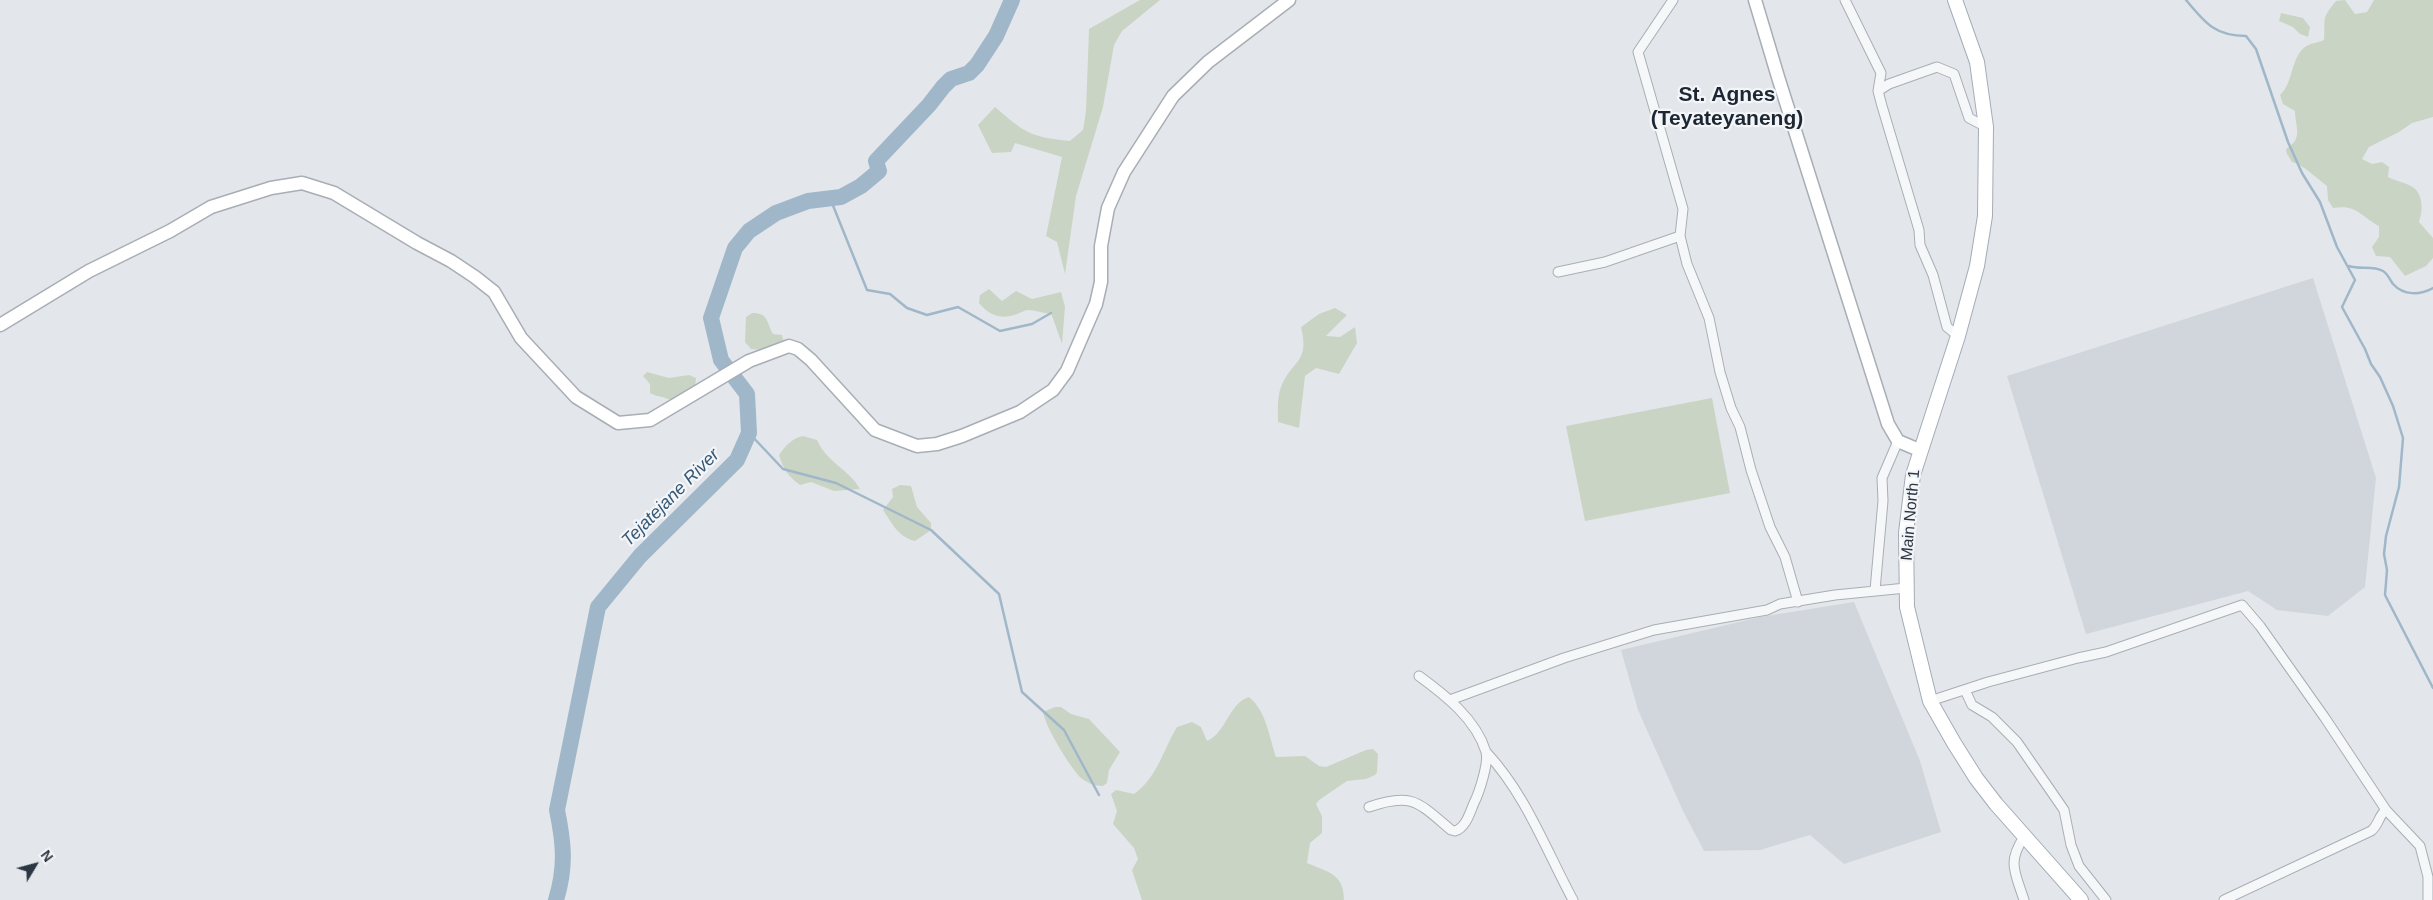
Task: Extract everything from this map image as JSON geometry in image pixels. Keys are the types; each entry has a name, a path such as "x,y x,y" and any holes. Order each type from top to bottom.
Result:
{"main road":[{"name":"Main North 1","path":"1955,0 1977,62 1986,127 1985,216 1977,266 1958,336 1919,450 1913,475 1906,533 1907,607 1930,701 1976,778 2024,837 2082,900"}],"street":[{"path":"0,325 89,271 170,231 211,207 271,188 302,183 334,193 357,208 451,260 494,292 521,338 576,397 618,423 650,420 749,361 789,346 811,360 875,430 917,446 937,444 962,436 1020,412 1053,390 1067,372 1089,324 1101,282 1101,246 1108,208 1124,172 1173,96 1208,62 1289,0"},
{"path":"1673,0 1638,52 1683,209 1680,236 1687,264 1709,318 1720,372 1731,408 1740,427 1751,470 1770,527 1785,557 1798,602"},
{"path":"1755,0 1852,315 1888,424 1898,440 1919,450"},
{"path":"1845,0 1881,74 1878,90 1887,128 1894,143 1919,230 1920,245 1933,275 1947,327 1958,336"},
{"path":"1878,90 1889,84 1937,67 1954,74 1969,118 1986,127"},
{"path":"1558,272 1605,262 1680,236"},
{"path":"1875,590 1884,501 1882,478 1898,440"},
{"path":"1450,700 1564,658 1654,630 1767,610 1780,604 1875,590 1906,588"},
{"path":"1930,701 2078,658 2106,652 2242,605 2260,626 2325,718 2386,810 2420,846 2428,877 2428,900"},
{"path":"1419,676 1450,700 1471,723 1486,753 1499,765 1514,789 1574,900"},
{"path":"1965,690 1972,705 1992,717 2017,742 2064,810 2071,845 2079,866 2106,900"},
{"path":"1368,807 1387,800 1407,798 1426,809 1451,830 1460,830 1476,798 1484,774 1486,753"},
{"path":"2224,900 2371,831 2377,827 2382,813 2386,810"},
{"path":"2024,837 2014,852 2014,868 2024,900"}],"shaded area":[{"path":"2313,278 2376,478 2365,587 2328,616 2277,610 2248,591 2086,634 2007,376"},
{"path":"1854,602 1920,761 1941,832 1844,864 1810,835 1760,850 1704,851 1683,811 1638,710 1621,650 1760,617"}],"green space":[{"path":"1140,0 1160,0 1122,31 1114,45 1103,107 1076,196 1065,274 1057,242 1046,236 1062,157 1015,143 1011,152 992,153 978,125 995,107 1014,123 1029,132 1046,138 1070,141 1083,130 1086,111 1089,29"},
{"path":"2345,0 2355,14 2367,12 2374,0 2433,0 2433,117 2412,123 2399,132 2369,147 2362,159 2372,164 2382,162 2389,167 2388,177 2411,186 2420,198 2422,208 2419,222 2433,238 2433,258 2426,266 2405,276 2390,257 2376,256 2372,247 2379,237 2379,226 2353,209 2333,208 2328,200 2327,186 2305,169 2292,162 2287,154 2286,149 2292,145 2297,136 2295,111 2283,104 2280,95 2288,84 2300,52 2307,46 2324,40 2325,19 2328,12 2336,1"},
{"path":"2281,13 2303,18 2310,27 2308,37 2300,34 2293,27 2279,21"},
{"path":"989,289 1002,301 1016,291 1032,299 1061,292 1065,307 1062,344 1051,313 1025,310 1011,316 1001,317 987,311 979,303 980,295"},
{"path":"1335,308 1347,315 1326,336 1340,337 1355,327 1357,343 1339,374 1316,368 1305,376 1299,428 1278,422 1278,400 1281,387 1285,378 1302,355 1303,339 1301,327 1319,314"},
{"path":"752,313 764,316 773,334 782,335 784,343 761,350 751,349 745,342 746,317"},
{"path":"647,372 669,378 689,375 696,378 695,388 670,400 655,395 650,393 650,384 643,376"},
{"path":"1712,398 1730,493 1585,521 1566,426"},
{"path":"803,436 817,440 826,455 850,476 860,489 834,491 811,482 800,485 792,478 786,472 779,455 789,443"},
{"path":"900,485 911,486 917,507 931,523 931,530 915,541 900,533 883,510 893,497 892,489"},
{"path":"1249,697 1264,717 1276,757 1305,756 1319,766 1326,767 1366,750 1373,749 1378,754 1377,772 1375,775 1366,779 1347,781 1316,804 1322,816 1322,833 1310,843 1307,863 1338,879 1343,891 1344,900 1142,900 1132,870 1138,859 1134,848 1113,824 1117,811 1111,794 1116,790 1134,794 1142,787 1154,772 1177,727 1192,722 1201,727 1207,741 1219,732 1237,705"},
{"path":"1055,707 1061,707 1071,714 1089,719 1120,752 1109,770 1107,783 1103,786 1091,784 1081,778 1070,765 1043,712"}],"waterway":[{"name":"Tejatejane River","path":"556,900 563,866 557,810 598,607 640,556 737,460 749,433 747,394 721,360 711,318 735,248 749,231 776,213 808,201 841,197 861,186 879,171 876,161 929,105 943,87 951,79 969,73 977,65 996,36 1012,0"},
{"path":"2186,0 2212,27 2226,34 2246,36 2256,49 2288,142 2302,173 2320,202 2337,247 2355,280 2342,307 2371,364 2380,377 2393,406 2403,438 2399,487 2386,536 2384,554 2387,570 2385,595 2433,688"},
{"path":"830,198 867,290 890,294 907,308 927,315 958,307 1000,331 1032,324 1051,313"},
{"path":"2349,266 2379,269 2388,275 2393,284 2402,291 2418,293 2433,288"},
{"path":"749,433 783,469 836,483 931,530 999,594 1022,692 1064,730 1099,795"}],"district":[{"name":"St. Agnes (Teyateyaneng)","path":"1727,107"}]}
